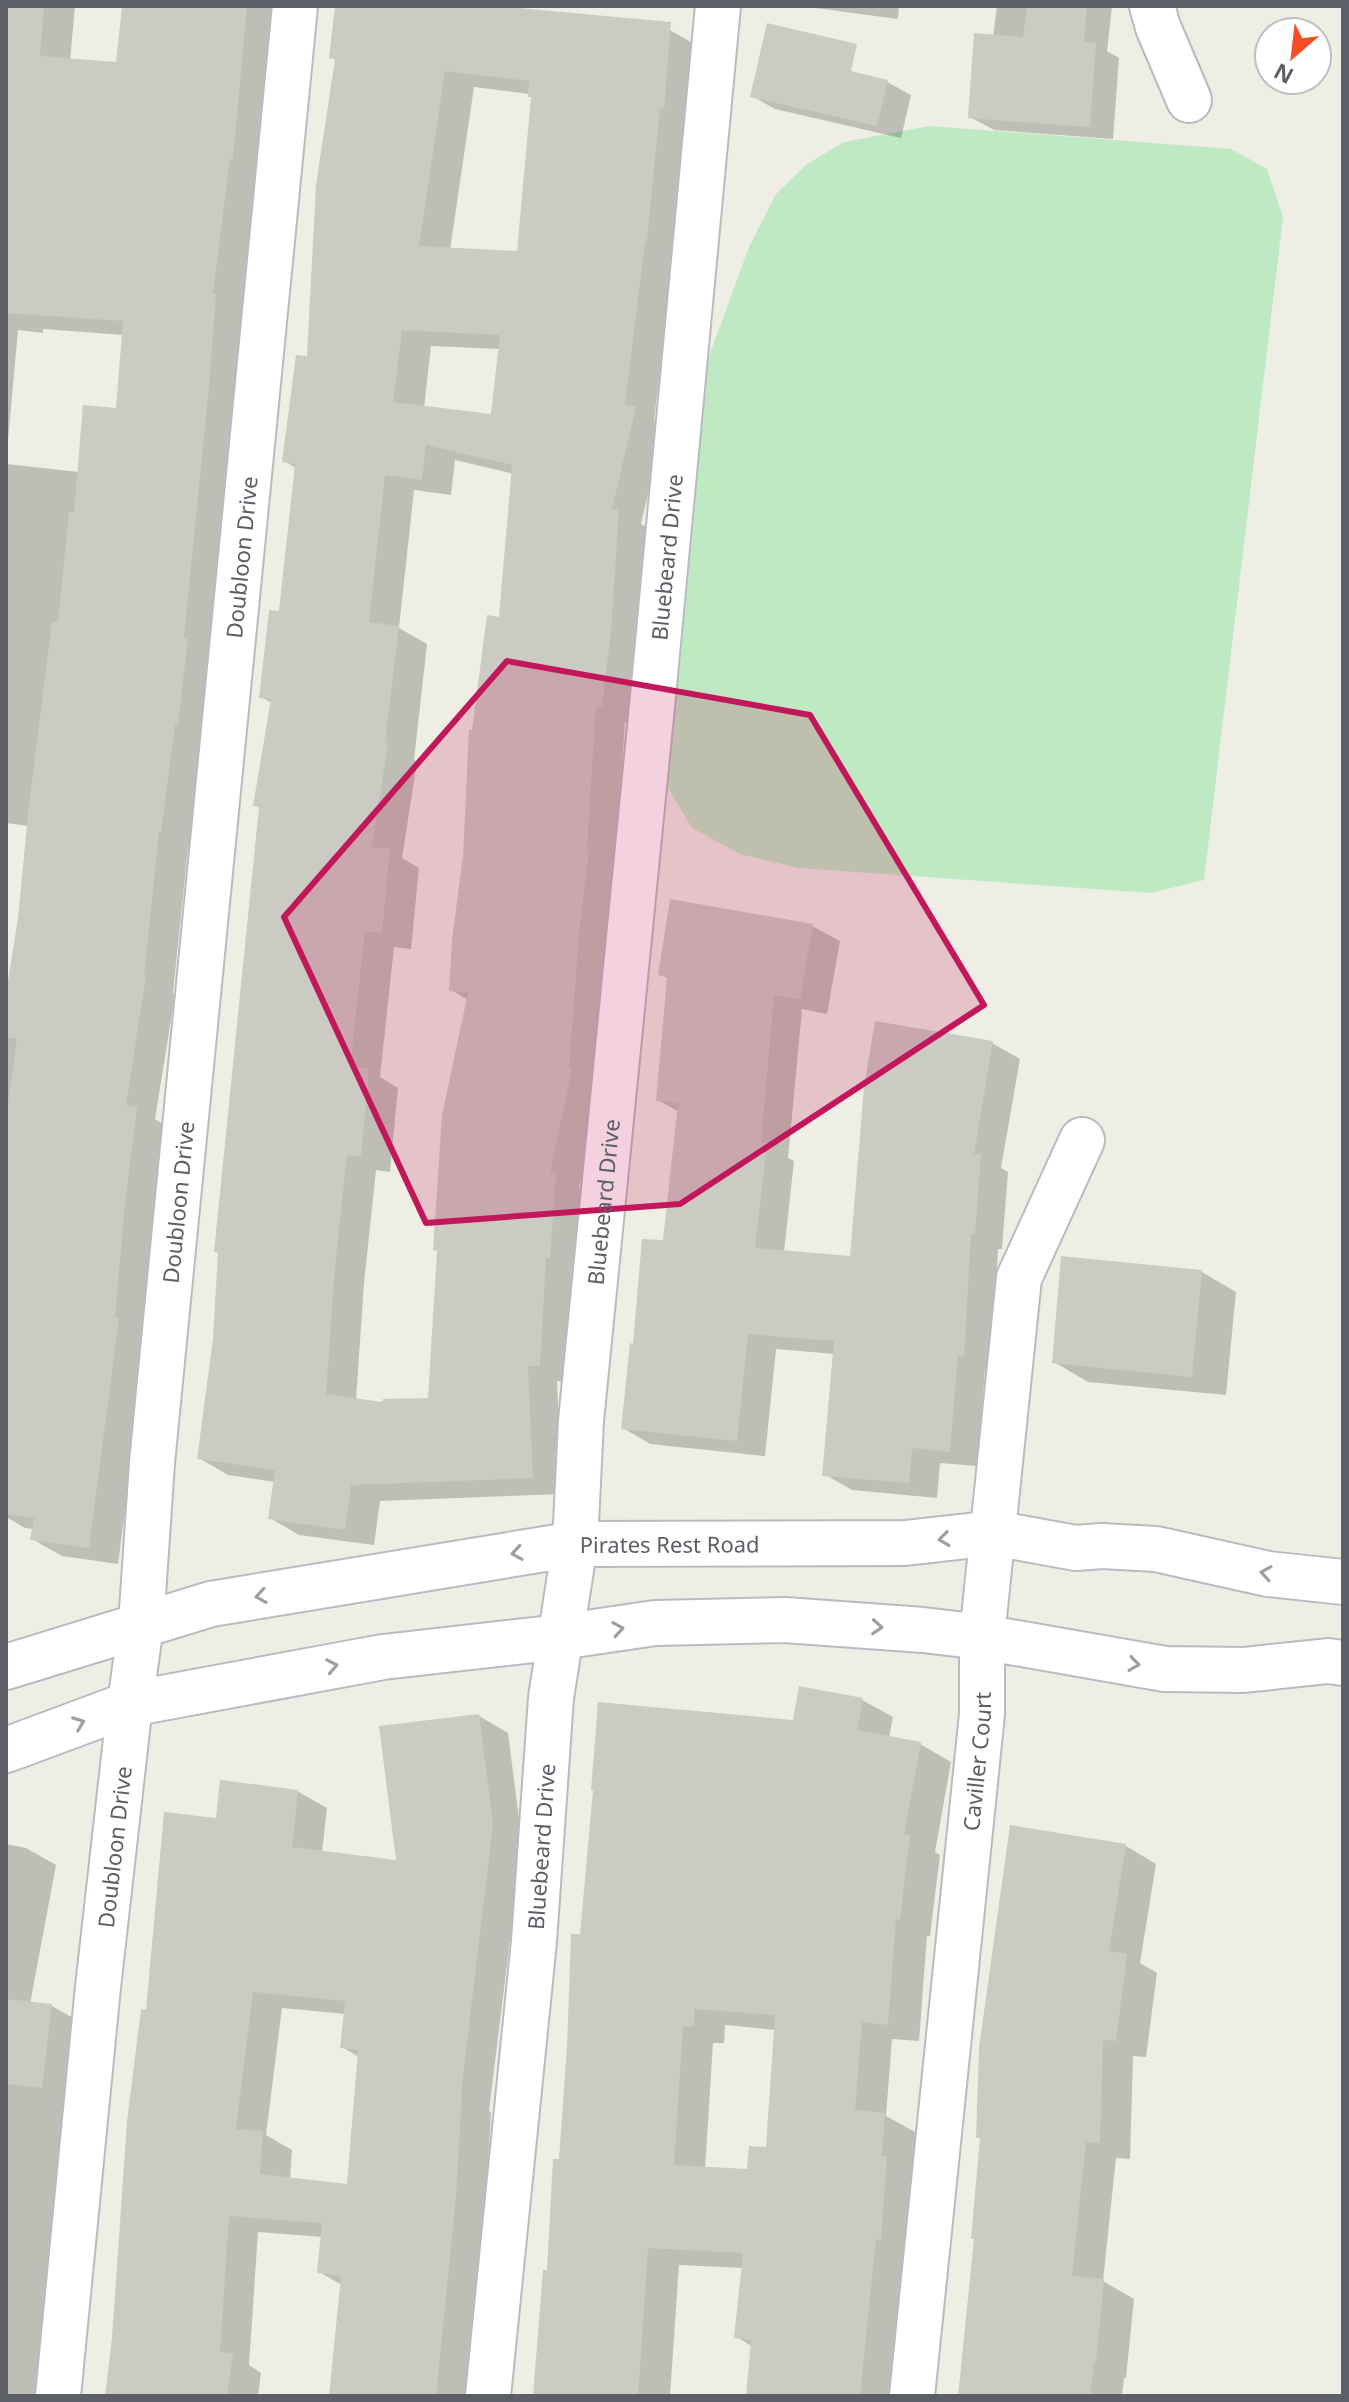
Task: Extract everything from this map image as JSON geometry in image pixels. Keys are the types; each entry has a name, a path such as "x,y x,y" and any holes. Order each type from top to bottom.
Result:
{"street":[{"name":"Doubloon Drive","path":"58,2396 98,1987 141,1625 152,1463 295,6"},
{"name":"Bluebeard Drive","path":"488,2396 534,1941 551,1698 575,1544 581,1421 718,6"},
{"path":"1152,6 1189,100"},
{"name":"Caviller Court","path":"912,2396 982,1714 982,1637 1019,1278 1082,1140"},
{"name":"Pirates Rest Road","path":"6,1667 211,1604 575,1544 905,1543 994,1533 1076,1548 1156,1549 1268,1574 1343,1582"},
{"path":"6,1750 130,1704 383,1657 655,1623 785,1620 923,1630 982,1637 1165,1669 1244,1670 1328,1661 1343,1663"}],"highlighted area":[{"path":"507,661 810,715 984,1005 680,1204 426,1223 284,917"}],"green space":[{"path":"930,126 1231,149 1267,169 1283,217 1204,880 1151,893 799,868 740,854 692,828 670,791 660,750 691,406 749,247 776,194 807,164 844,142"}],"building":[{"path":"6,6 44,6 40,56 116,62 122,6 247,6 233,159 230,159 213,294 216,294 209,387 184,637 188,637 178,725 175,725 159,832 146,976 126,1105 137,1107 115,1317 119,1318 89,1548 30,1540 34,1518 6,1514 6,1118 17,1039 6,1037 6,993 18,918 52,622 58,622 69,512 74,512 83,405 116,408 123,321 6,313"},
{"path":"335,6 498,6 671,22 664,109 660,108 647,241 625,405 636,407 612,509 619,509 611,631 602,707 596,706 589,849 569,1069 572,1069 550,1173 556,1174 550,1258 546,1258 540,1366 528,1366 533,1478 351,1485 345,1530 268,1519 275,1470 197,1459 213,1339 218,1253 214,1252 259,807 253,806 271,699 259,698 269,610 279,611 295,464 282,462 296,355 307,356 316,185 335,59 329,58","holes":["445,71 529,81 528,97 531,97 517,251 419,246","402,330 500,335 491,414 393,402","426,445 512,465 499,617 487,615 472,730 469,730 463,856 449,991 468,993 442,1115 428,1398 383,1399 382,1402 326,1394 347,1155 361,1156 369,1069 350,1067 365,931 382,933 390,849 372,847 388,743 385,742 399,626 369,622 385,475 422,480"]},
{"path":"1027,6 1087,6 1084,42 1096,43 1090,127 968,118 974,33 1023,37"},
{"path":"767,23 857,44 851,71 888,80 877,126 750,97"},
{"path":"670,899 813,924 800,999 774,995 761,1142 767,1143 755,1248 850,1256 864,1087 875,1021 993,1041 974,1154 981,1154 975,1234 971,1234 964,1356 958,1355 950,1452 912,1448 909,1483 822,1476 834,1341 748,1334 737,1441 621,1429 630,1343 633,1344 642,1239 663,1240 678,1103 656,1101 667,977 658,975"},
{"path":"1061,1256 1202,1270 1192,1377 1052,1363"},
{"path":"799,1686 863,1698 857,1730 921,1742 904,1835 910,1835 900,1920 896,1919 888,2025 862,2022 855,2110 885,2113 882,2156 887,2156 881,2240 876,2239 860,2396 746,2396 751,2340 734,2338 743,2253 648,2248 638,2396 533,2396 543,2270 547,2270 553,2159 559,2159 571,1934 580,1934 598,1702 793,1720","holes":["694,2009 775,2015 766,2147 749,2146 747,2169 674,2165 683,2026 694,2026"]},
{"path":"479,1714 493,1824 461,2093 456,2197 436,2396 329,2396 341,2276 317,2273 322,2223 229,2216 220,2352 233,2354 227,2396 105,2396 127,2121 141,2009 146,2010 164,1812 216,1818 220,1780 298,1790 292,1847 396,1860 379,1726","holes":["253,1992 345,2001 340,2048 358,2050 347,2184 260,2174 263,2131 236,2129"]},
{"path":"1010,1825 1126,1844 1109,1951 1127,1954 1116,2041 1103,2040 1100,2143 1086,2142 1072,2276 1104,2279 1090,2396 958,2396 974,2239 971,2239 980,2138 976,2138 979,2048"},
{"path":"6,1999 52,2004 42,2088 6,2084"}]}
